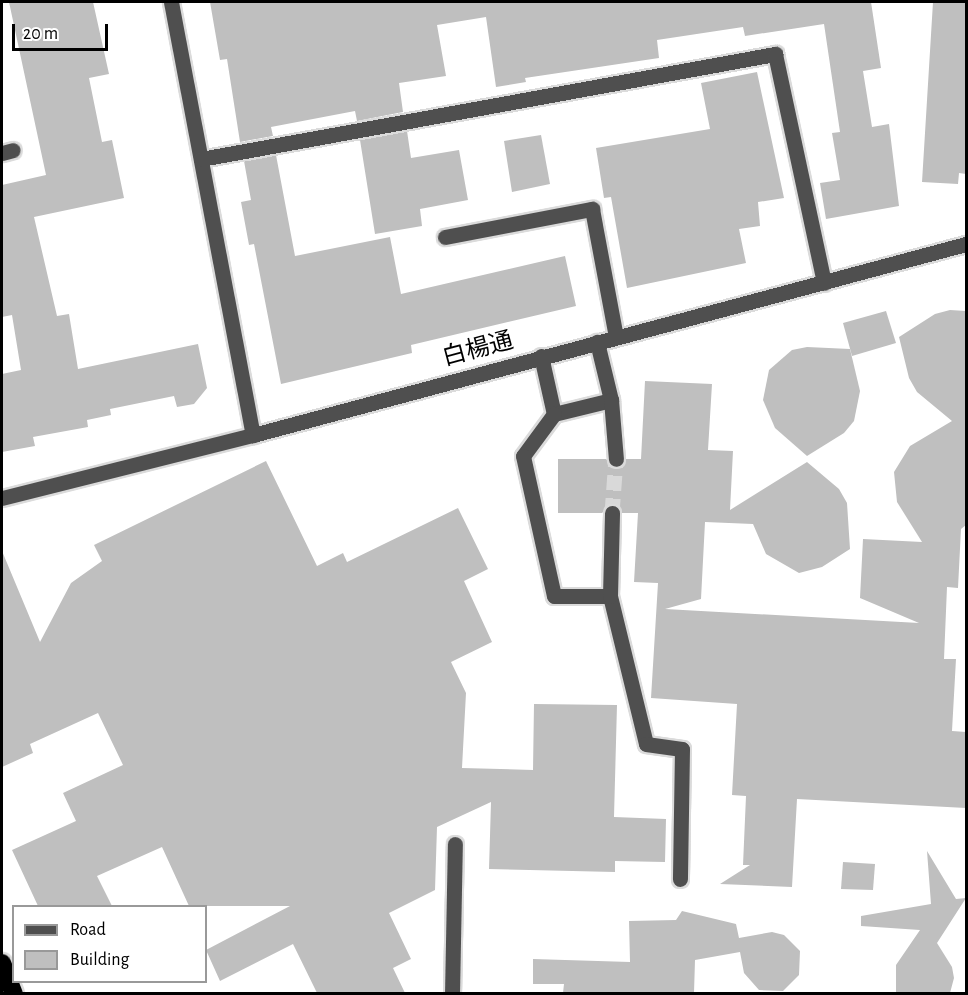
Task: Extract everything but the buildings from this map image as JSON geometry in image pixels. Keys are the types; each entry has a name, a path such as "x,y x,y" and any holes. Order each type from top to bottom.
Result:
{"highway":[{"path":"2,963 14,993"}],"street":[{"path":"171,2 253,435"},
{"path":"201,159 775,54 824,283"},
{"path":"446,237 592,209 616,337"},
{"name":"白楊通","path":"2,498 253,435 966,243"},
{"path":"597,342 611,400 616,459"},
{"path":"541,357 554,414"},
{"path":"610,596 554,596 523,456 554,414 611,400"},
{"path":"612,513 610,596 646,744 682,749 680,879"},
{"path":"452,993 454,844"}],"tunnel":[{"path":"612,513 616,459"}]}
